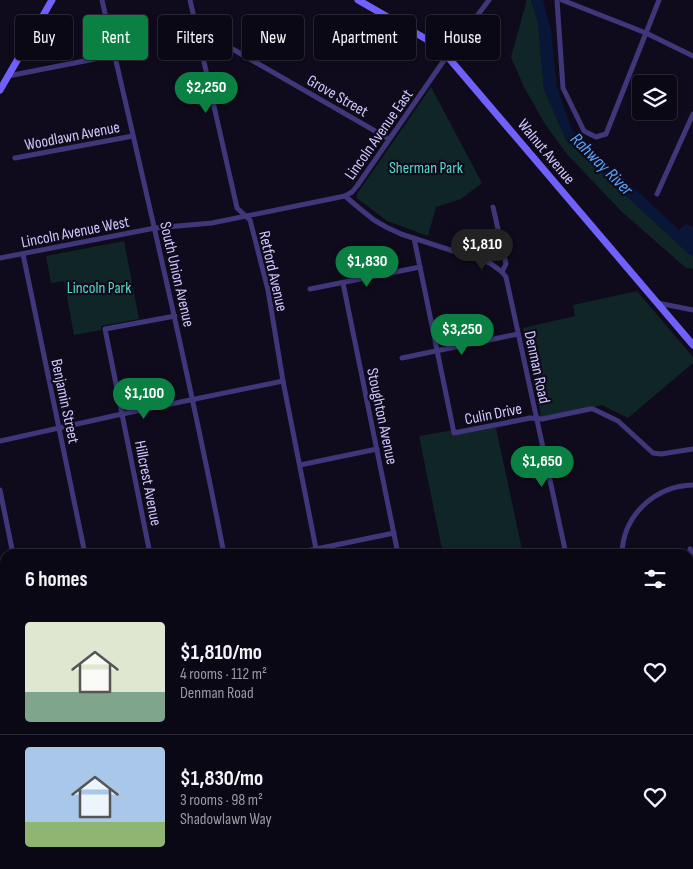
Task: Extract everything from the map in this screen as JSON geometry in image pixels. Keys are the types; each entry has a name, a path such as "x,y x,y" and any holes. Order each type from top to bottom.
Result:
{"street":[{"path":"0,90 52,0"},
{"name":"South Union Avenue","path":"102,0 106,15"},
{"name":"Retford Avenue","path":"190,0 193,15"},
{"name":"Walnut Avenue","path":"358,0 426,39"},
{"name":"Lincoln Avenue East","path":"478,15 489,0"},
{"path":"557,0 563,88 584,131 596,137 606,134 659,0"},
{"path":"562,0 646,32 693,56"},
{"name":"Grove Street","path":"232,49 389,140"},
{"path":"8,76 90,60"},
{"name":"South Union Avenue","path":"116,60 175,316 223,549"},
{"name":"Retford Avenue","path":"203,60 237,208 250,220 268,290 317,549"},
{"name":"Lincoln Avenue East","path":"155,228 212,222 245,216 345,196 352,192 444,60"},
{"name":"Walnut Avenue","path":"450,60 693,345"},
{"path":"657,194 693,114"},
{"name":"Woodlawn Avenue","path":"15,158 133,136"},
{"path":"345,196 374,220 386,227 490,264 502,272 506,264 494,207"},
{"name":"Lincoln Avenue West","path":"0,258 155,228"},
{"path":"414,238 437,351"},
{"name":"Benjamin Street","path":"23,254 84,549"},
{"path":"310,289 420,267"},
{"name":"Denman Road","path":"502,272 508,282 565,549"},
{"name":"Stoughton Avenue","path":"343,283 397,549"},
{"path":"658,303 693,310"},
{"name":"Hillcrest Avenue","path":"149,549 105,329 175,316"},
{"path":"402,358 518,334"},
{"name":"Culin Drive","path":"437,351 454,433 530,418 542,419 593,409 618,422 653,453 658,455 693,449"},
{"path":"0,441 284,381"},
{"path":"300,465 377,449"},
{"path":"623,549 624,537 629,523 645,503 657,494 670,488 693,485"},
{"path":"0,490 12,549"},
{"path":"326,549 394,533"}],"green space":[{"path":"526,0 531,0 538,22 544,89 566,140 693,256 693,269 686,268 621,211 567,154 545,124 524,87 511,57"},
{"name":"Sherman Park","path":"431,87 482,183 461,199 436,207 428,236 387,221 357,198 357,194"},
{"name":"Lincoln Park","path":"124,241 139,319 101,326 101,330 74,335 64,281 51,283 46,256"},
{"path":"637,291 693,357 693,363 628,418 602,405 496,428 522,549 442,549 419,436 541,415 523,328 575,316 573,305"}],"water":[{"name":"Rahway River","path":"531,0 543,0 551,31 557,87 572,130 679,230 686,224 693,227 693,256 566,140 544,89 538,22"}]}
